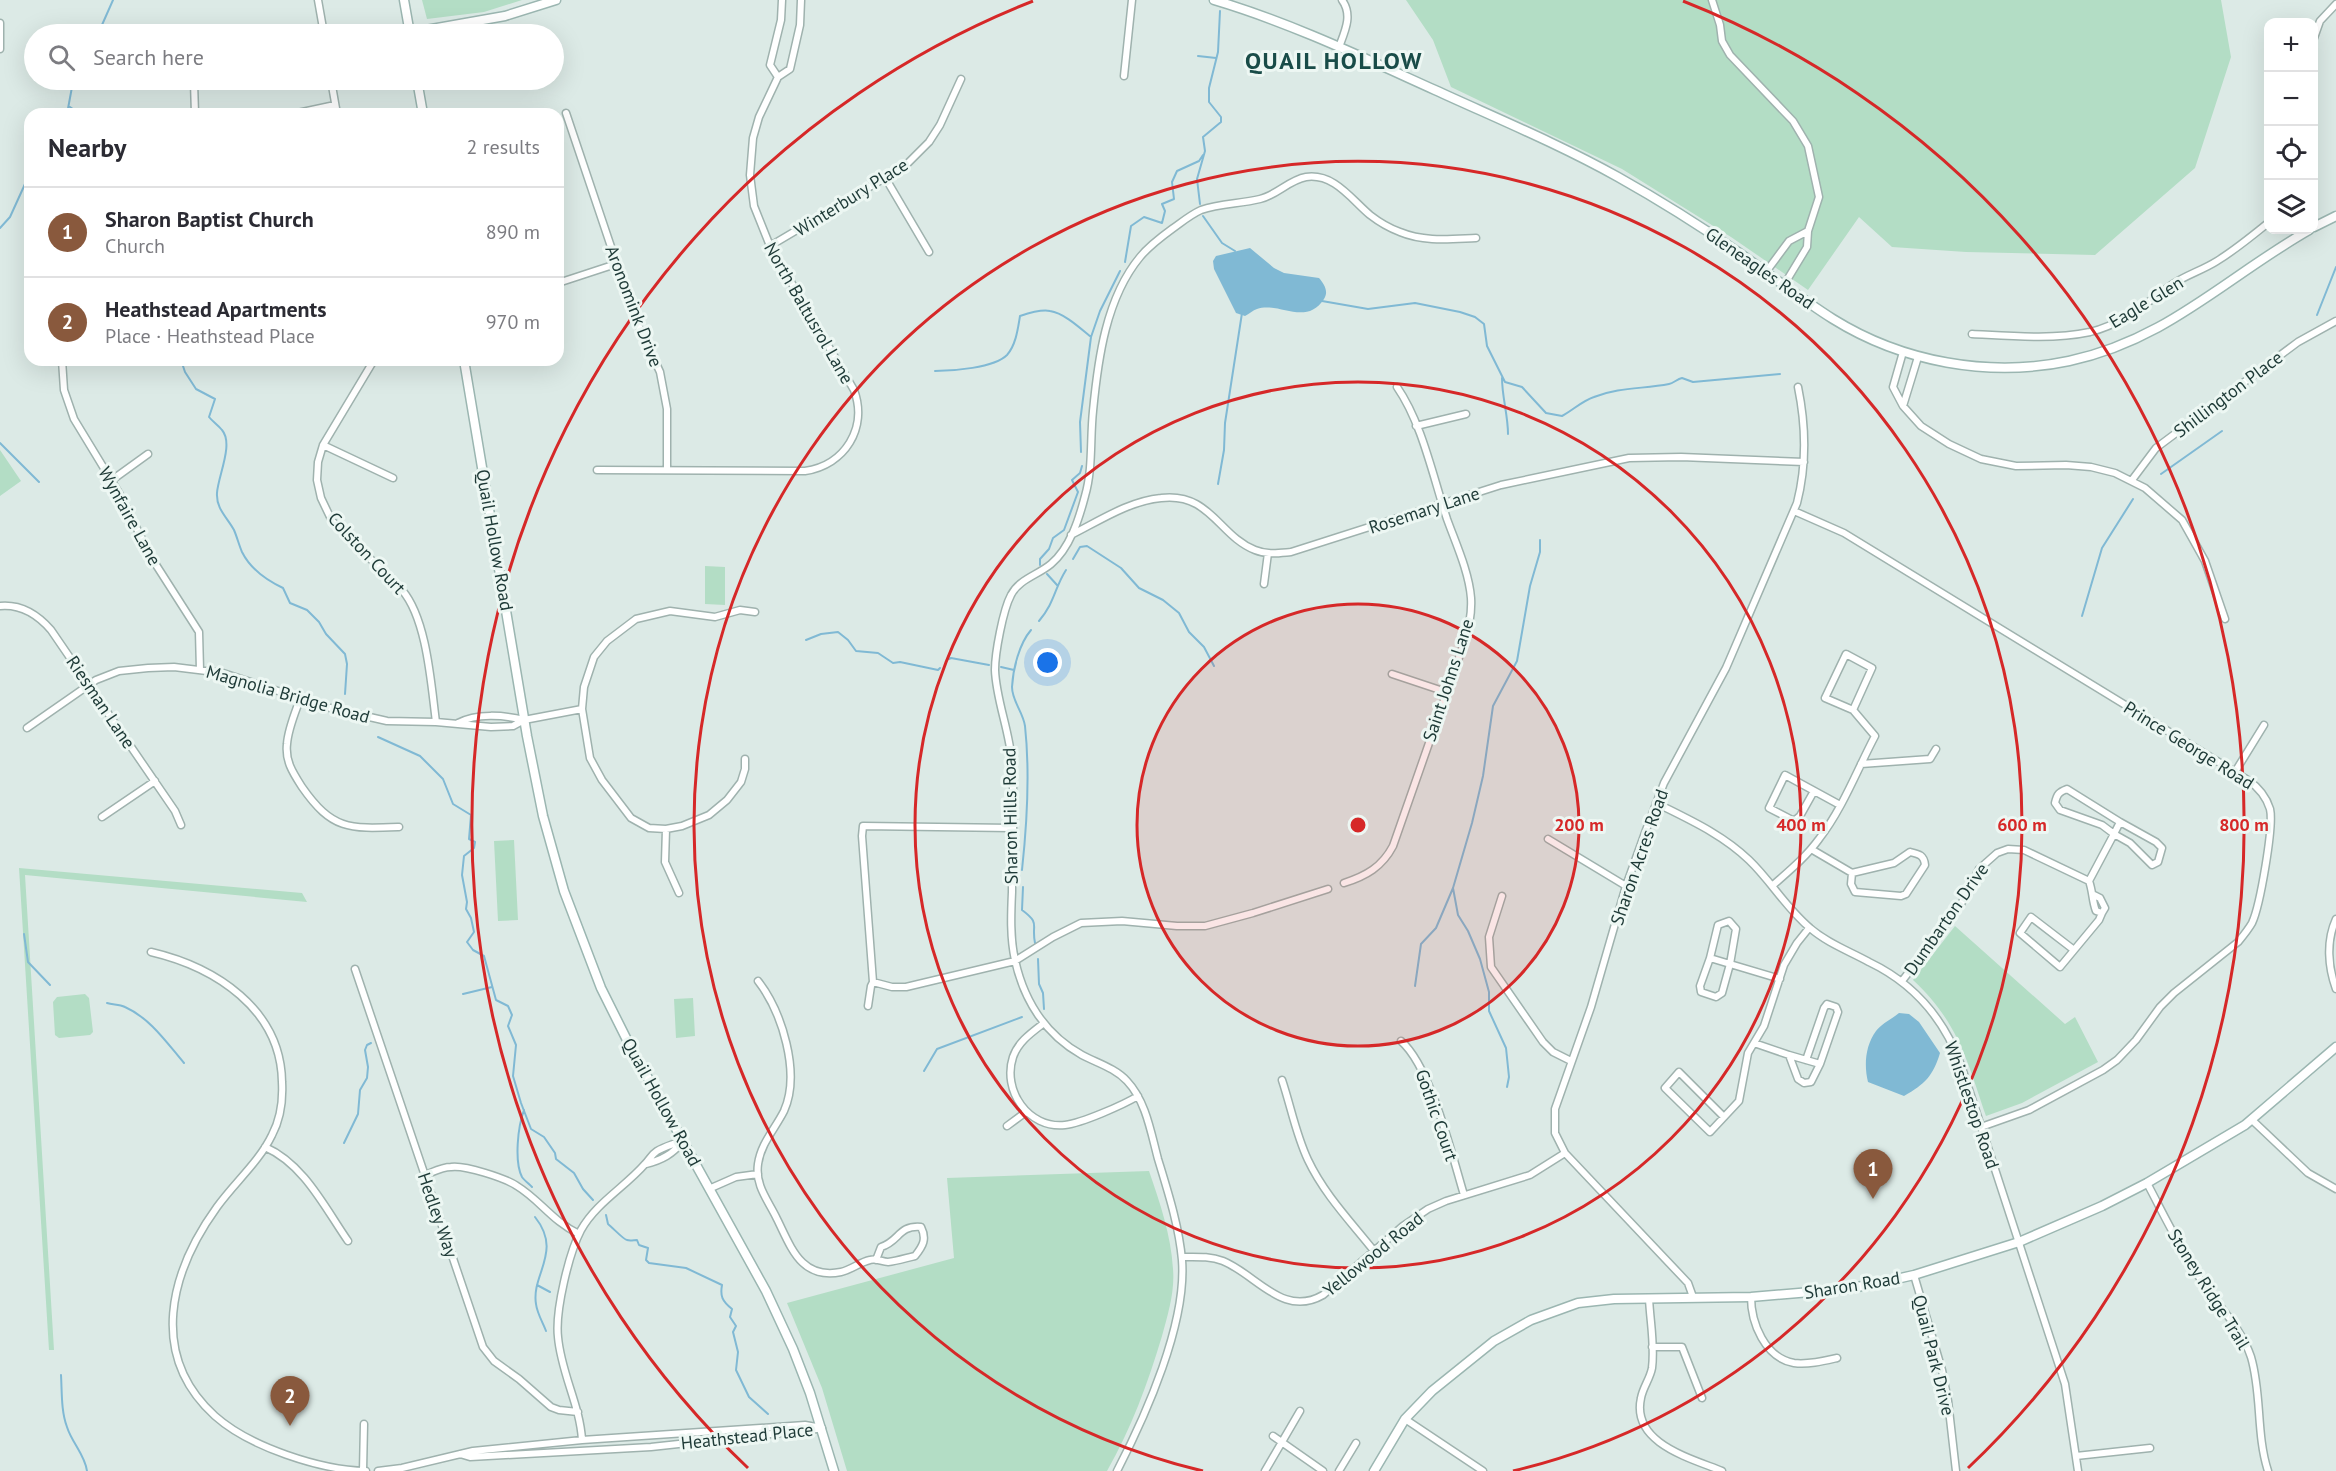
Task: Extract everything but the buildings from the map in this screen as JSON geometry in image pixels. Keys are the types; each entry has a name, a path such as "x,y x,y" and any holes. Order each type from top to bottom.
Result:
{"main road":[{"path":"404,0 408,24"},
{"path":"463,24 505,16 556,0"},
{"name":"Gleneagles Road","path":"1214,0 1273,19 1338,47 1598,166 1673,209 1849,328 1918,357 1963,366 2013,368 2044,366 2108,351 2145,336 2186,313 2278,248 2302,234"},
{"path":"419,90 422,108"},
{"path":"2318,225 2336,216"},
{"name":"Quail Hollow Road","path":"465,366 524,720 548,835 564,891 606,998 711,1188 784,1330 822,1428 834,1471"},
{"name":"Sharon Road","path":"1374,1471 1405,1419 1432,1391 1494,1341 1531,1320 1578,1303 1614,1299 1751,1297 1846,1289 1914,1275 2019,1242 2074,1220 2146,1183 2252,1119 2336,1047"}],"street":[{"path":"318,0 322,24"},
{"path":"778,77 770,65 781,20 782,0"},
{"name":"North Baltusrol Lane","path":"597,470 814,470 836,459 853,438 859,413 854,390 770,246 754,206 750,176 750,156 757,123 778,77 790,69 800,25 801,0"},
{"path":"1124,76 1132,0"},
{"path":"1338,47 1348,22 1347,11 1342,0"},
{"path":"1712,0 1720,25 1722,41 1730,55 1792,121 1809,146 1819,196 1808,231 1807,247 1784,285"},
{"path":"2318,26 2336,4"},
{"path":"0,23 2,36 0,49"},
{"name":"Winterbury Place","path":"770,246 905,166 929,142 947,113 961,79"},
{"path":"194,90 195,108"},
{"path":"333,90 336,108"},
{"path":"321,108 335,105"},
{"name":"Aronomink Drive","path":"566,113 637,325 660,372 665,392 667,470"},
{"name":"Sharon Hills Road","path":"1117,1471 1145,1413 1161,1370 1181,1292 1182,1257 1173,1211 1138,1096 1130,1084 1115,1071 1070,1047 1044,1023 1028,999 1015,961 1011,910 1012,757 995,676 998,643 1010,596 1026,579 1054,561 1071,536 1089,483 1096,384 1110,315 1134,264 1163,235 1197,212 1221,205 1264,198 1300,179 1313,177 1332,181 1378,221 1406,234 1428,239 1476,238"},
{"path":"886,179 929,252"},
{"name":"Eagle Glen","path":"1972,334 2066,335 2090,332 2112,325 2141,309 2174,283 2217,261 2264,226"},
{"path":"1766,272 1789,241 1808,231"},
{"path":"564,281 616,264"},
{"name":"Shillington Place","path":"2132,480 2156,448 2298,342 2336,321"},
{"path":"1903,352 1893,387 1903,406 1921,426 1957,449 1981,459 2016,466 2091,467 2132,480 2151,491 2182,520 2205,561 2225,619"},
{"path":"1903,406 1918,357"},
{"name":"Wynfaire Lane","path":"62,366 64,390 74,419 112,480 151,557 196,627 200,641 200,670"},
{"name":"Colston Court","path":"370,366 323,445 318,462 317,480 321,498 332,521 402,590 418,615 436,722"},
{"name":"Saint Johns Lane","path":"1344,884 1370,873 1389,853 1468,628 1471,597 1416,426 1405,399 1397,387"},
{"name":"Sharon Acres Road","path":"1693,1297 1688,1283 1565,1153 1558,1141 1554,1117 1591,1007 1626,886 1656,802 1725,668 1794,512 1801,489 1806,436 1798,387"},
{"path":"1416,426 1466,414"},
{"path":"323,445 393,478"},
{"path":"112,480 148,454"},
{"name":"Rosemary Lane","path":"1071,536 1131,506 1151,499 1174,497 1195,503 1208,510 1243,544 1268,553 1298,551 1522,480 1629,458 1681,457 1804,462"},
{"name":"Prince George Road","path":"1794,512 1844,533 2235,772 2255,785 2267,801 2271,818 2255,916 2246,933 2160,1006 2136,1040 2117,1060 2029,1110 1981,1127"},
{"path":"1264,584 1268,553"},
{"name":"Riesman Lane","path":"0,606 24,610 40,618 51,630 155,781 175,811 181,825"},
{"path":"745,759 741,782 727,800 709,815 666,830 649,828 631,818 615,800 590,758 582,709 584,687 594,657 607,641 636,619 670,611 715,617 740,610 755,612"},
{"path":"1772,886 1811,849 1840,805 1875,736 1853,710 1825,698 1846,654 1872,668 1853,710"},
{"name":"Magnolia Bridge Road","path":"27,728 105,676 119,671 174,667 242,679 300,699 387,721 502,727 513,726 524,720"},
{"path":"1392,674 1446,692"},
{"path":"300,699 288,736 287,754 293,774 310,799 327,816 348,826 399,827"},
{"path":"524,720 582,709"},
{"name":"Magnolia Bridge Road","path":"457,724 474,717 512,717 524,720"},
{"path":"2235,772 2264,725"},
{"path":"1861,764 1874,765 1930,759 1936,749"},
{"path":"1814,791 1800,816 1794,821 1769,808 1785,775 1840,805"},
{"path":"102,817 155,781"},
{"path":"2067,789 2156,842 2162,848 2158,862 2152,865 2130,843 2114,834 2102,825 2060,810 2055,803 2059,792 2067,789"},
{"name":"Whistlestop Road","path":"1656,802 1728,842 1751,861 1809,928 1831,943 1902,981 1927,1006 1948,1037 1961,1065 2065,1384 2078,1471"},
{"path":"2074,950 2031,917 2020,933 2060,968 2100,920 2102,913 2096,911 2092,902 2094,895 2089,882 2120,822"},
{"path":"868,1006 873,982 863,826 1012,828"},
{"path":"666,830 665,862 679,893"},
{"path":"1548,839 1626,886"},
{"path":"1811,849 1852,873 1894,863 1910,852 1919,854 1924,859 1925,865 1906,894 1901,896 1855,892 1851,884 1852,873"},
{"name":"Dumbarton Drive","path":"1902,981 1955,912 1984,863 1997,853 2008,849 2024,850 2089,882"},
{"path":"873,982 892,987 906,987 1015,961 1053,937 1081,923 1122,921 1204,926 1253,913 1328,888"},
{"path":"1502,896 1489,937 1491,967 1543,1042 1553,1052 1571,1061"},
{"path":"2336,919 2330,946 2331,972 2336,989"},
{"path":"1730,921 1736,929 1730,964 1722,993 1716,998 1701,992 1700,986 1718,925 1730,921"},
{"path":"1724,1117 1679,1072 1665,1088 1710,1132 1739,1101 1748,1053 1764,1026 1790,954 1809,928"},
{"path":"151,952 184,962 222,981 252,1005 273,1036 280,1057 283,1097 277,1125 266,1147 217,1208 182,1271 173,1309 176,1353 182,1371 196,1395 227,1425 262,1443 330,1468 365,1471 364,1424"},
{"path":"1710,958 1780,979"},
{"name":"Hedley Way","path":"355,969 486,1354 551,1407 578,1412"},
{"path":"758,981 772,1000 778,1013 790,1076 786,1106 762,1150 758,1174 761,1191 794,1254 806,1266 820,1272 840,1272 870,1260 886,1262 915,1256 923,1246 924,1234 921,1227 911,1226 903,1229 894,1241 880,1246 876,1260"},
{"path":"1789,1055 1798,1079 1804,1083 1811,1082 1820,1064 1838,1012 1832,1005 1827,1004 1824,1008 1806,1060"},
{"path":"1044,1023 1018,1046 1012,1059 1011,1088 1026,1112 1049,1123 1065,1125 1123,1105 1138,1096"},
{"name":"Gothic Court","path":"1401,1041 1410,1048 1422,1068 1441,1118 1464,1195"},
{"path":"1754,1043 1820,1064"},
{"path":"1282,1080 1299,1139 1311,1166 1327,1193 1374,1251"},
{"path":"1007,1126 1026,1112"},
{"path":"2252,1119 2308,1173 2336,1189"},
{"path":"582,1440 578,1412 560,1349 557,1326 560,1302 579,1234 587,1221 646,1164 650,1157 659,1150 683,1140"},
{"path":"266,1147 287,1159 297,1169 348,1241"},
{"name":"Yellowood Road","path":"1182,1257 1204,1257 1222,1261 1235,1267 1277,1297 1302,1303 1323,1295 1414,1218 1446,1201 1530,1175 1565,1153"},
{"path":"424,1175 445,1168 460,1167 508,1182 518,1186 562,1224 579,1234"},
{"path":"711,1188 736,1177 758,1174"},
{"name":"Stoney Ridge Trail","path":"2146,1183 2191,1265 2245,1342 2254,1372 2262,1447 2268,1471"},
{"name":"Quail Park Drive","path":"1914,1275 1942,1370 1956,1471"},
{"path":"1751,1297 1754,1322 1761,1339 1778,1355 1793,1363 1837,1358"},
{"path":"1649,1298 1651,1370 1640,1399 1641,1419 1645,1428 1662,1445 1722,1471"},
{"path":"1652,1347 1682,1347 1702,1398"},
{"path":"1265,1471 1300,1411"},
{"path":"1405,1419 1483,1471"},
{"name":"Heathstead Place","path":"378,1471 402,1468 473,1451 582,1440 805,1425 822,1428"},
{"name":"Heathstead Place","path":"460,1454 470,1457 651,1447 799,1433 822,1428"},
{"path":"1273,1436 1323,1471"},
{"path":"1339,1471 1356,1443"},
{"path":"2076,1456 2150,1448"}],"green space":[{"path":"422,0 522,0 484,12 427,19"},
{"path":"1406,0 2221,0 2231,57 2195,168 2095,255 1966,252 1892,247 1859,217 1808,290 1731,237 1622,169 1451,87 1433,40"},
{"path":"0,450 21,481 0,496"},
{"path":"705,566 725,567 725,605 705,604"},
{"path":"514,840 518,920 498,921 494,841"},
{"path":"19,868 302,893 307,902 25,875 54,1350 49,1350"},
{"path":"1955,926 2065,1024 2075,1017 2098,1062 2022,1103 1986,1116 1966,1059 1951,1027 1941,1011 1913,980"},
{"path":"85,994 89,998 93,1032 90,1035 59,1038 55,1035 53,1002 57,997"},
{"path":"693,998 695,1036 676,1038 674,999"},
{"path":"1149,1171 1170,1244 1172,1294 1162,1336 1145,1388 1124,1439 1107,1471 847,1471 822,1388 787,1303 954,1258 947,1178"}],"water":[{"path":"1250,248 1274,268 1284,273 1319,278 1326,290 1324,299 1317,307 1309,311 1292,312 1265,307 1245,316 1236,313 1214,269 1213,261 1216,256"},
{"path":"1899,1013 1909,1014 1919,1022 1940,1053 1927,1079 1904,1096 1868,1082 1866,1069 1866,1056 1872,1037 1881,1026"}],"waterway":[{"path":"102,24 113,0"},
{"path":"1200,204 1197,179 1205,151 1203,137 1221,122 1221,117 1209,102 1209,88 1218,52 1220,11"},
{"path":"1198,56 1216,58"},
{"path":"68,108 71,90"},
{"path":"1125,262 1131,226 1144,217 1162,223 1165,211 1162,204 1174,199 1172,182 1177,171 1199,161 1203,155"},
{"path":"0,228 10,217 24,186"},
{"path":"1203,216 1222,243 1235,251"},
{"path":"2317,315 2336,267"},
{"path":"1081,452 1080,422 1091,337 1100,311 1120,271"},
{"path":"1322,301 1368,309 1415,303 1475,317 1484,324 1487,346 1505,382 1522,387 1546,413 1562,416 1585,401 1603,394 1669,384 1682,378 1693,382 1780,374"},
{"path":"935,371 972,368 1001,359 1013,346 1020,316 1035,312 1055,312 1072,321 1091,337"},
{"path":"1218,484 1242,313"},
{"path":"183,366 196,389 215,399 209,417 225,436 226,452 217,493 220,508 234,530 242,552 249,563 265,577 283,588 290,603 307,610 345,654 347,664 345,694"},
{"path":"1502,378 1508,434"},
{"path":"2161,474 2222,431"},
{"path":"0,443 39,482"},
{"path":"1040,565 1040,559 1049,549 1053,538 1064,530 1078,492 1072,480 1080,473 1082,466"},
{"path":"2082,616 2102,548 2133,499"},
{"path":"1415,986 1421,944 1436,928 1453,888 1472,823 1483,776 1493,706 1517,661 1530,586 1540,552 1540,540"},
{"path":"1073,559 1080,547 1087,546 1121,568 1139,588 1163,600 1179,613 1189,632 1204,647 1214,666"},
{"path":"1039,621 1048,608 1066,570"},
{"path":"1047,574 1057,585"},
{"path":"1022,870 1027,798 1027,744 1024,721 1012,687 1017,657 1031,630"},
{"path":"806,640 821,634 838,632 856,651 878,653 893,663 900,662 938,670 940,668"},
{"path":"949,659 989,665"},
{"path":"1001,667 1014,670"},
{"path":"378,737 420,756 443,779 453,804 471,815 469,839 475,842 474,848 464,856 462,875 467,902 466,909 474,932 467,942 473,950 484,956 496,1000 508,1006 512,1015 508,1026 516,1045 513,1076 531,1129 544,1137 555,1153 556,1159 574,1173 583,1189 593,1200"},
{"path":"1023,887 1022,910 1033,922 1035,943"},
{"path":"1453,888 1458,915 1480,959 1489,992 1489,1011 1506,1048 1509,1077 1507,1087"},
{"path":"24,934 28,962 50,985"},
{"path":"1038,959 1039,984 1043,993 1044,1009"},
{"path":"463,994 492,987"},
{"path":"107,1003 123,1006 142,1018 184,1063"},
{"path":"924,1071 937,1049 1022,1017"},
{"path":"344,1143 358,1114 360,1090 367,1078 365,1050 371,1043"},
{"path":"524,1110 520,1125 518,1162 522,1177 532,1187"},
{"path":"606,1215 608,1224 623,1238 637,1240 639,1245 648,1248 646,1260 649,1263 686,1268 722,1285 722,1298 732,1309 730,1317 736,1326 733,1332 738,1352 736,1370 749,1397 768,1414"},
{"path":"535,1217 543,1230 546,1241 546,1252 536,1293 537,1307 546,1331"},
{"path":"537,1285 550,1292"},
{"path":"61,1375 65,1421 87,1471"}],"place":[{"name":"Sharon Baptist Church","path":"1873,1199"},
{"name":"Heathstead Apartments","path":"290,1426"}],"district":[{"name":"QUAIL HOLLOW","path":"1334,60"}]}
